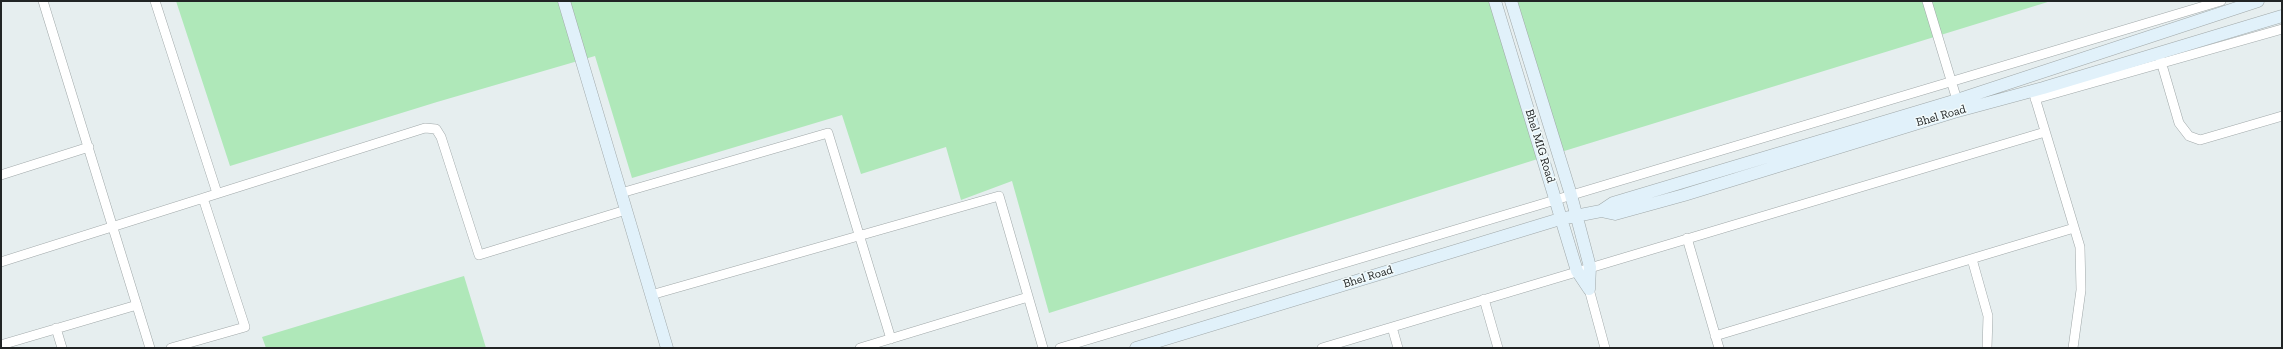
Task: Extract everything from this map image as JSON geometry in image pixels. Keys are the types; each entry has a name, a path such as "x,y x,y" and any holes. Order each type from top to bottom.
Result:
{"street":[{"path":"43,1 114,226 150,348"},
{"path":"155,1 217,193"},
{"path":"564,1 667,348"},
{"name":"Bhel MIG Road","path":"1495,1 1556,199 1560,219 1577,271 1589,289"},
{"name":"Bhel MIG Road","path":"1511,1 1571,195 1590,267 1589,289 1605,348"},
{"path":"1927,1 1957,100"},
{"path":"1060,348 2221,1"},
{"name":"Bhel Road","path":"1601,212 1613,203 1957,100 2258,1"},
{"name":"Bhel Road","path":"1136,348 1560,219 1576,215 1601,212 1615,214 1954,112 2034,95 2160,59 2282,16"},
{"path":"2282,29 2160,59 2179,123 2189,136 2200,140 2282,116"},
{"path":"2034,95 2080,247 2081,290 2073,348"},
{"path":"1,262 425,128 436,130 441,137 479,256 626,210"},
{"path":"1322,348 2045,132"},
{"path":"621,193 828,133 891,339"},
{"path":"1,173 89,147"},
{"path":"652,296 999,196 1043,348"},
{"path":"171,348 245,327 203,198"},
{"path":"1715,336 2074,228"},
{"path":"1687,238 1719,348"},
{"path":"1972,259 1988,316 1987,348"},
{"path":"860,348 1028,297"},
{"path":"1484,299 1498,348"},
{"path":"1,346 137,304"},
{"path":"1392,327 1398,348"},
{"path":"56,328 62,348"}],"green space":[{"path":"176,1 1495,1 1544,157 1049,313 1012,181 961,200 946,147 861,174 842,115 632,178 595,56 437,102 230,166"},
{"path":"1515,1 2051,1 1561,152"},
{"path":"464,276 486,348 266,348 262,337"}]}
